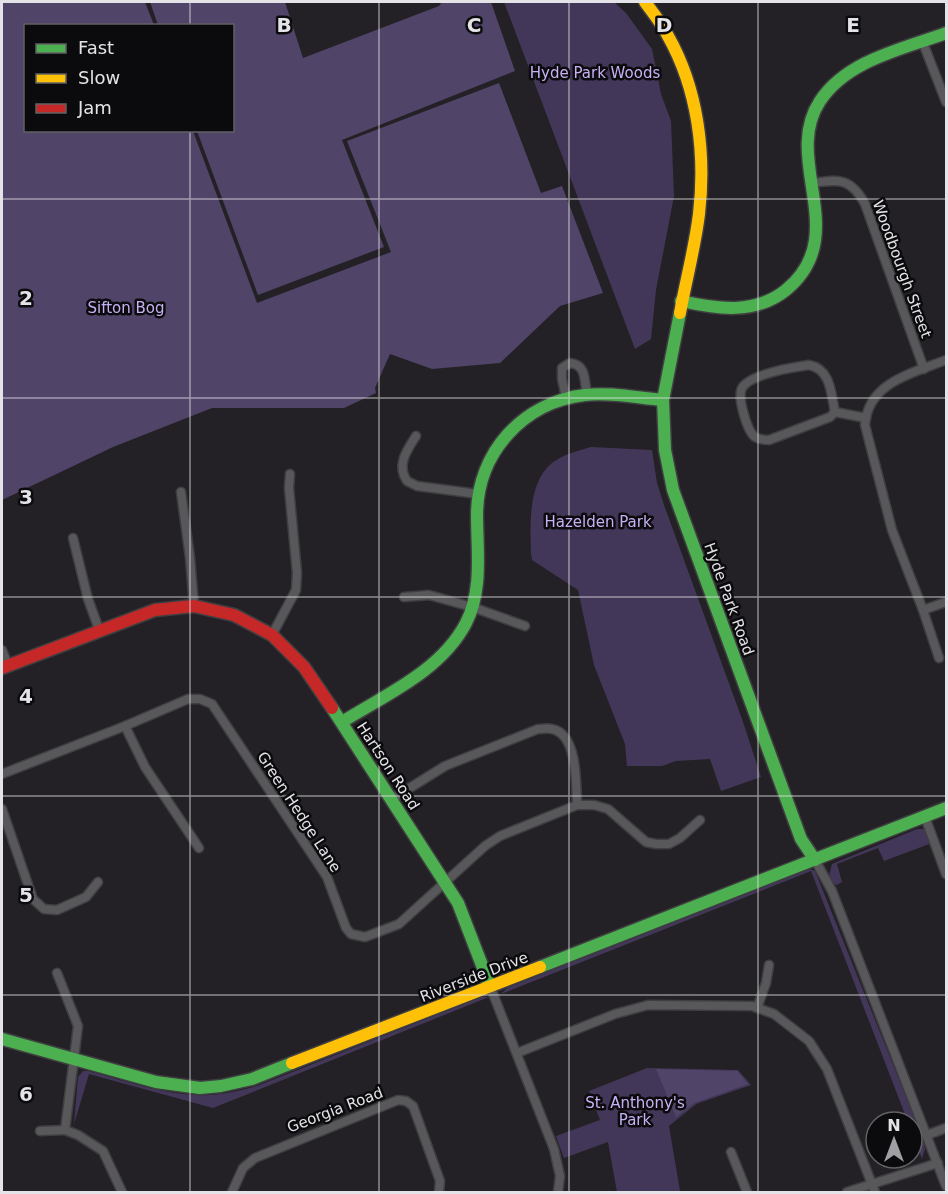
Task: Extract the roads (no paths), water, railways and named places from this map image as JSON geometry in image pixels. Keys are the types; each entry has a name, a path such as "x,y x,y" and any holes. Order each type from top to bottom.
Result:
{"main road":[{"name":"Hyde Park Road","path":"645,2 668,35 684,69 696,113 701,143 699,213 663,400 665,450 673,490 801,839 815,860"},
{"path":"681,301 737,310 755,306 794,285 806,267 816,239 818,217 808,164 808,129 814,112 824,95 838,79 858,67 946,33"},
{"path":"342,722 433,664 454,643 467,622 477,585 478,494 482,474 498,443 520,422 543,407 566,397 587,394 663,400"},
{"name":"Hartson Road","path":"5,667 154,610 194,606 234,615 272,635 304,667 445,880 458,903 490,986"},
{"name":"Riverside Drive","path":"2,1039 156,1082 200,1088 252,1079 946,808"}],"street":[{"path":"923,43 946,102"},
{"name":"Woodbourgh Street","path":"813,183 835,180 850,184 858,192 865,204 924,369"},
{"path":"939,658 892,530 880,492 872,448 865,425 874,396 894,380 946,360"},
{"path":"566,397 562,368 570,363 577,363 583,370 587,394"},
{"path":"809,364 817,366 827,377 835,412 830,417 779,436 761,440 749,429 740,397 742,388 751,379 809,364"},
{"path":"835,412 866,418"},
{"path":"416,435 406,451 402,468 407,481 417,486 478,494"},
{"path":"272,635 296,590 297,573 289,488 290,474"},
{"path":"180,492 190,558 194,606"},
{"path":"73,538 88,599 100,632"},
{"path":"404,597 429,595 525,626"},
{"path":"923,610 946,602"},
{"path":"2,650 5,667"},
{"name":"Green Hedge Lane","path":"2,774 188,699 200,699 212,704 327,877 346,928 351,934 365,937 399,924 445,880 500,836 577,805 594,805 608,809 646,842 656,844 669,843 680,838 700,820"},
{"path":"125,726 145,767 199,848"},
{"path":"392,799 445,766 538,729 552,729 561,732 570,744 574,762 577,805"},
{"path":"2,809 33,900 44,909 57,910 86,897 98,882"},
{"path":"925,817 946,874"},
{"name":"Hyde Park Road","path":"815,860 832,891 946,1186"},
{"path":"757,1008 766,983 769,965"},
{"path":"57,973 77,1020 65,1130"},
{"name":"Hartson Road","path":"490,986 555,1149 560,1176 558,1192"},
{"path":"517,1053 615,1014 648,1005 724,1005 757,1008 774,1014 809,1041 827,1069 874,1192"},
{"name":"Georgia Road","path":"232,1192 243,1168 255,1158 398,1100 406,1101 413,1106 440,1181 439,1192"},
{"path":"927,1135 946,1128"},
{"path":"40,1131 65,1130 78,1135 103,1151 122,1192"},
{"path":"731,1152 747,1192"},
{"path":"847,1192 938,1163"}],"park label":[{"name":"Hyde Park Woods","path":"595,73"},
{"name":"Sifton Bog","path":"126,308"},
{"name":"Hazelden Park","path":"598,522"},
{"name":"St. Anthony's Park","path":"635,1112"}]}
